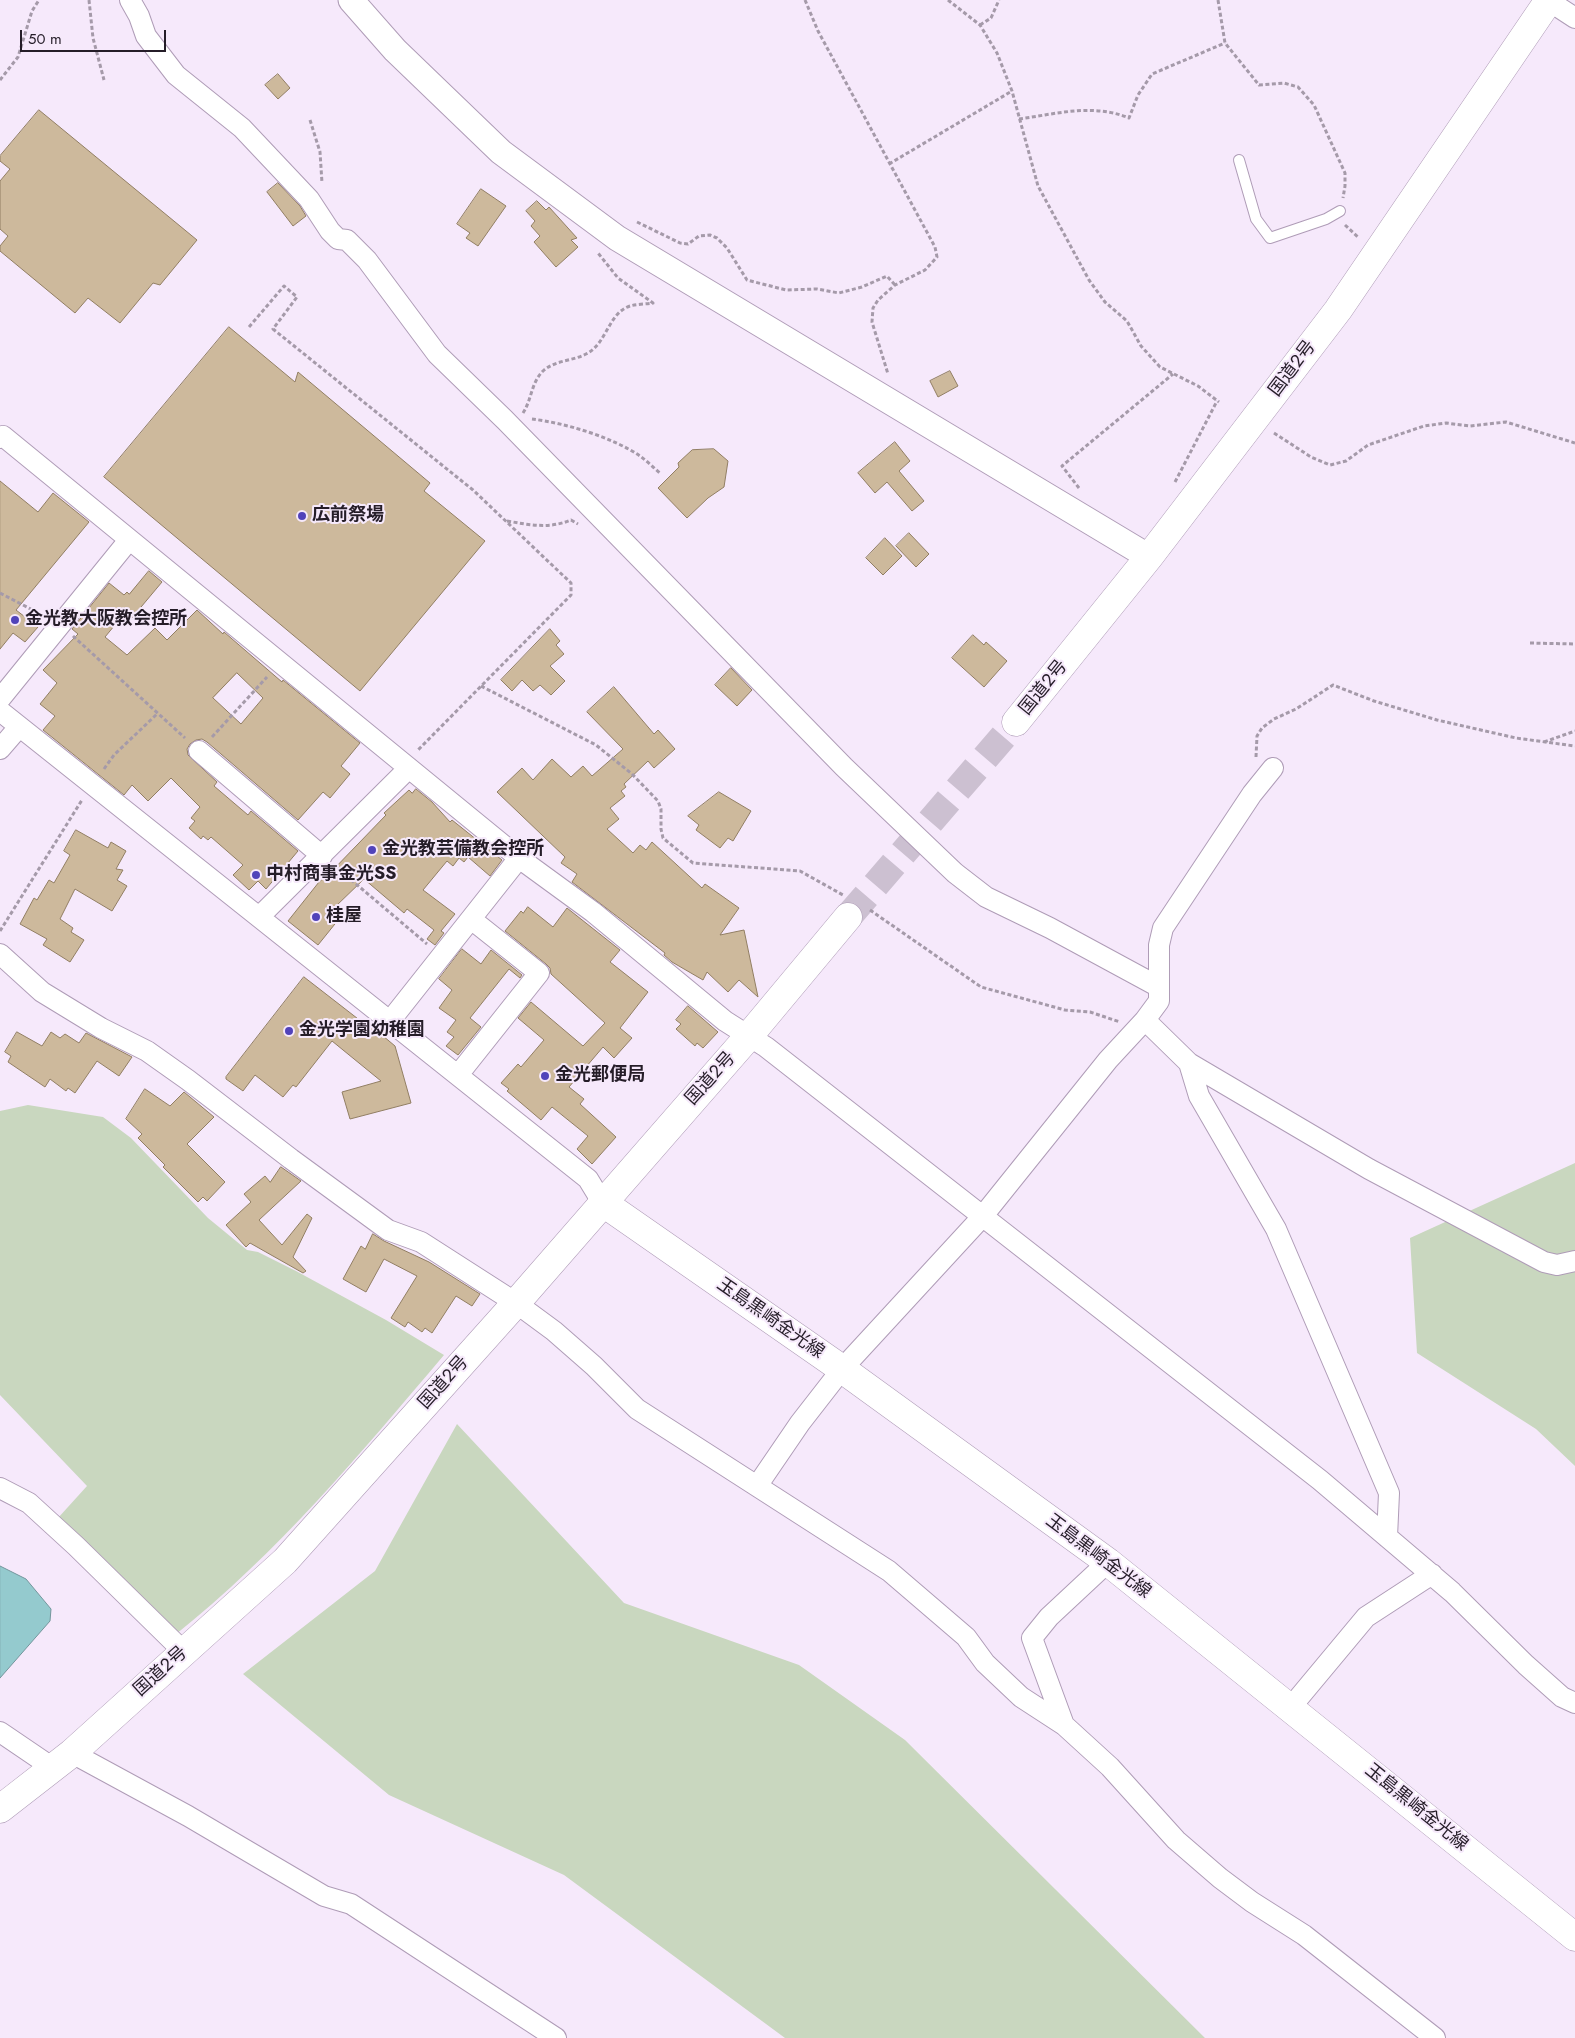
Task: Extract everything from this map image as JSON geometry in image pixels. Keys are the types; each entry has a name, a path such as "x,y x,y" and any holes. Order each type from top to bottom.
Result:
{"main road":[{"name":"国道2号","path":"1016,722 1149,557 1338,310 1549,0"},
{"name":"国道2号","path":"0,1809 63,1761 285,1561 516,1303 602,1202 748,1037 854,907"},
{"name":"玉島黒崎金光線","path":"602,1202 842,1369 1108,1562 1575,1937"}],"street":[{"path":"130,0 139,16 146,36 176,75 242,128 309,199 330,231 338,239 347,240 367,260 437,354 505,420 844,767 955,873 986,897 1050,928 1159,987"},
{"path":"351,0 395,50 500,152 617,238 1149,557"},
{"path":"1549,0 1575,18"},
{"path":"0,438 3,436 519,858 593,912 725,1021 766,1047 1320,1480 1432,1574 1562,1697 1575,1703"},
{"path":"0,698 129,540"},
{"path":"0,711 588,1179 602,1202"},
{"path":"0,749 19,727"},
{"path":"199,751 322,856"},
{"path":"757,1486 800,1423 842,1369 982,1217 1108,1060 1159,1001 1159,945 1163,928 1252,794 1264,763"},
{"path":"259,917 322,856 406,766"},
{"path":"390,1021 519,858"},
{"path":"458,1075 539,973 471,919"},
{"path":"0,954 42,992 101,1028 147,1051 388,1230 421,1242 516,1303 594,1366 638,1409 889,1571 966,1637 986,1662 1021,1697 1064,1725 1110,1767 1176,1840 1220,1878 1252,1902 1304,1935 1435,2038"},
{"path":"1140,1025 1189,1063 1369,1169 1544,1262 1557,1265 1575,1261"},
{"path":"1189,1063 1199,1096 1276,1229 1389,1493 1388,1537"},
{"path":"0,1488 29,1503 76,1546 184,1652"},
{"path":"1064,1725 1032,1638 1049,1617 1108,1562"},
{"path":"1291,1708 1366,1617 1432,1574"},
{"path":"0,1732 188,1816 324,1896 351,1904 556,2038"}],"lane":[{"path":"1239,160 1256,219 1270,238 1326,220 1340,211"}],"path":[{"path":"0,80 18,57 32,11 39,0"},
{"path":"89,0 93,38 104,80"},
{"path":"805,0 818,32 934,247 937,257 925,270 895,285 878,300 873,308 872,322 890,378"},
{"path":"948,0 980,26 997,54 1012,91 1038,186 1089,280 1105,302 1127,321 1141,346 1160,367 1198,386 1218,401 1173,486"},
{"path":"980,26 991,18 999,0"},
{"path":"1218,0 1225,43 1259,85 1284,83 1298,87 1314,106 1345,173 1345,186 1340,211 1344,224 1376,253"},
{"path":"1019,120 1079,110 1118,114 1129,118 1138,95 1152,74 1225,43"},
{"path":"889,164 1012,91"},
{"path":"310,120 320,152 322,189"},
{"path":"635,221 680,244 688,244 699,236 710,235 717,238 727,248 748,280 759,284 786,290 817,289 839,293 862,287 887,276 895,285"},
{"path":"595,250 618,278 653,303 629,306 618,313 605,336 586,354 565,360 544,370 534,383 525,411 519,417 559,423 592,433 640,456 661,474"},
{"path":"249,327 284,286 296,297 273,329 457,478 506,521 571,583 571,595 481,686 406,766"},
{"path":"1080,489 1062,466 1173,374"},
{"path":"1274,434 1311,457 1330,465 1346,462 1368,445 1388,437 1424,426 1446,423 1470,426 1506,422 1575,443"},
{"path":"506,521 543,527 559,525 571,520 580,526"},
{"path":"0,592 72,634 199,751 280,663"},
{"path":"1530,643 1575,644"},
{"path":"1264,763 1258,736 1262,728 1333,685 1374,702 1437,720 1544,742 1575,746"},
{"path":"481,686 596,745 632,774 658,801 661,809 663,838 693,863 800,871 981,988 1065,1010 1090,1012 1140,1025"},
{"path":"0,931 91,784 114,755 157,714"},
{"path":"1544,742 1575,731"},
{"path":"322,856 441,956"}],"shaded area":[{"path":"28,1105 103,1117 131,1138 208,1218 247,1250 258,1252 296,1271 386,1320 444,1355 381,1429 283,1537 212,1604 175,1635 58,1518 87,1486 0,1395 0,1111"},
{"path":"1575,1163 1575,1466 1536,1429 1417,1353 1410,1238"},
{"path":"457,1424 624,1603 799,1665 905,1740 1205,2038 785,2038 564,1875 389,1795 243,1674 375,1571"},
{"path":"0,1566 26,1579 51,1609 50,1621 0,1678"}],"building":[{"path":"278,74 290,88 278,99 265,85"},
{"path":"39,110 197,240 160,285 153,283 120,323 88,298 75,313 0,251 0,246 8,236 0,229 0,181 10,169 0,161 0,156"},
{"path":"278,183 300,206 306,216 293,226 267,192"},
{"path":"481,189 506,206 478,246 466,238 470,233 457,224"},
{"path":"537,201 546,210 549,207 577,238 571,240 578,247 556,267 534,242 540,236 531,226 535,221 526,211"},
{"name":"広前祭場","path":"229,327 295,382 298,372 430,483 424,491 485,541 360,691 104,477"},
{"path":"950,371 958,386 938,397 930,381"},
{"path":"895,442 910,461 899,471 924,501 912,511 887,482 875,493 858,473"},
{"path":"714,449 728,461 724,487 708,498 687,518 658,488 679,467 678,463 692,450"},
{"path":"0,481 38,512 53,493 89,522 16,610 38,627 25,642 13,633 0,649"},
{"path":"909,533 929,554 916,567 896,546"},
{"path":"885,538 902,556 883,575 866,558"},
{"path":"149,571 162,582 131,619 124,614 105,637 127,655 155,628 167,640 197,610 223,634 224,632 282,682 283,680 360,743 341,766 350,774 330,798 323,792 298,820 207,742 202,739 190,744 187,749 188,755 217,782 214,786 248,815 251,811 298,851 266,889 258,881 249,890 233,875 243,865 211,837 208,840 203,836 201,839 189,828 195,821 191,818 200,807 171,778 148,801 132,785 124,795 43,730 55,716 40,704 57,683 43,670 78,634 72,629 109,583 124,595 127,592 129,594","holes":["237,673 263,698 241,724 213,698"]},
{"path":"550,629 560,641 556,645 564,654 550,666 565,681 551,695 540,685 533,691 522,680 512,691 501,680"},
{"path":"973,635 984,645 986,642 1007,661 984,687 952,658"},
{"path":"731,668 752,690 737,706 715,685"},
{"path":"614,687 654,734 658,730 675,749 654,768 648,761 624,784 626,787 621,791 625,796 610,808 619,819 607,829 633,853 640,845 646,850 652,842 702,888 705,884 739,908 720,935 744,930 758,997 739,980 728,992 707,972 703,980 672,962 664,955 665,953 572,882 577,874 561,863 565,857 497,792 522,768 533,780 552,759 571,777 583,766 592,776 623,749 587,712"},
{"path":"416,789 432,802 450,822 452,820 502,860 490,876 468,857 464,862 459,858 453,866 447,861 423,890 455,914 441,931 444,933 435,945 427,939 434,930 407,909 404,913 364,879 335,907 343,914 318,945 288,921 319,882 386,815 384,813 409,790 412,793"},
{"path":"719,792 751,811 733,841 728,838 720,848 696,830 699,825 688,816"},
{"path":"76,830 108,848 111,842 126,851 116,869 123,870 117,880 127,886 112,911 75,889 60,919 73,928 71,932 84,940 70,962 43,945 47,939 20,924 34,898 37,900 49,880 54,883 70,855 64,851"},
{"path":"528,907 553,927 567,908 620,950 610,962 648,992 620,1028 632,1038 614,1058 603,1047 569,1087 584,1099 580,1104 616,1137 592,1164 577,1149 588,1136 552,1107 541,1120 507,1091 509,1089 501,1083 518,1064 521,1067 544,1040 518,1018 531,1002 583,1046 605,1023 551,974 550,968 546,964 505,931 521,911 523,913"},
{"path":"462,949 481,964 491,950 522,975 520,978 509,969 470,1018 481,1027 458,1055 446,1046 454,1037 447,1032 456,1020 439,1008 452,990 439,979"},
{"path":"304,977 362,1022 364,1020 395,1046 411,1103 350,1119 342,1092 381,1081 332,1041 296,1087 293,1085 283,1097 255,1075 243,1091 226,1079"},
{"path":"688,1006 718,1032 703,1048 697,1043 695,1046 676,1029 681,1024 676,1020"},
{"path":"17,1032 42,1046 51,1032 60,1038 65,1034 79,1043 86,1033 132,1057 119,1076 97,1061 75,1093 68,1088 66,1091 50,1079 45,1087 8,1062 11,1056 5,1052"},
{"path":"145,1089 170,1106 184,1092 214,1117 187,1144 225,1182 207,1201 203,1197 198,1202 163,1167 165,1165 138,1138 142,1134 126,1119"},
{"path":"281,1167 301,1181 259,1220 282,1245 307,1214 312,1218 293,1257 306,1271 303,1273 250,1243 246,1247 226,1225 251,1202 244,1194 265,1176 270,1182"},
{"path":"373,1234 429,1262 480,1294 472,1306 456,1296 432,1333 425,1328 422,1332 408,1322 405,1327 391,1318 417,1276 384,1259 366,1292 343,1279 361,1246 365,1249"}],"tunnel":[{"path":"848,917 1016,722"}],"place":[{"name":"広前祭場","path":"302,516"},
{"name":"金光教大阪教会控所","path":"15,620"},
{"name":"金光教芸備教会控所","path":"372,850"},
{"name":"中村商事金光SS","path":"256,875"},
{"name":"桂屋","path":"316,917"},
{"name":"金光学園幼稚園","path":"289,1031"},
{"name":"金光郵便局","path":"545,1076"}]}
